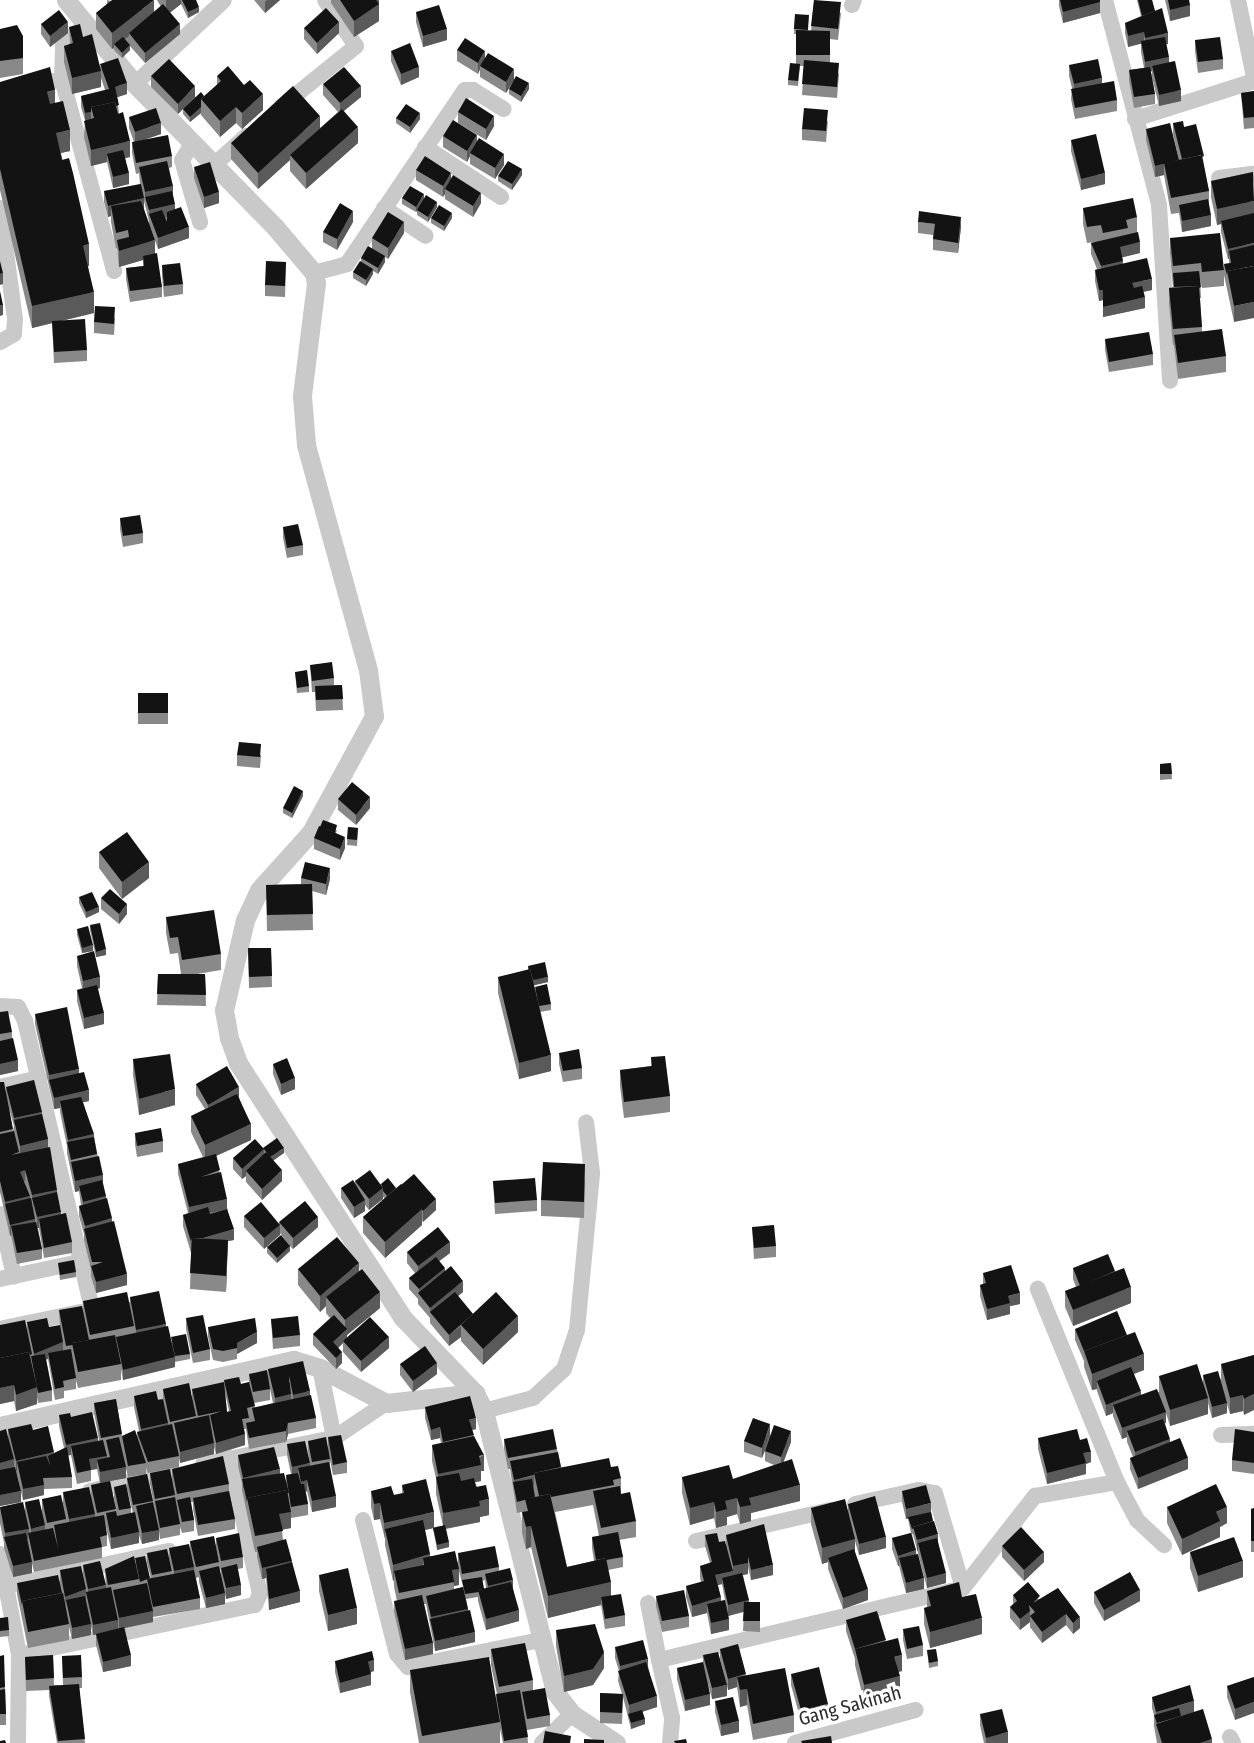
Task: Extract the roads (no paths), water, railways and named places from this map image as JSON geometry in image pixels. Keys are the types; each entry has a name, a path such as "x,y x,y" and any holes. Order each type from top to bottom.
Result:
{"street":[{"path":"66,0 84,26 135,84 215,164 314,272 317,291 302,396 306,445 368,670 374,716 311,832 259,890 245,920 223,1010 238,1063 362,1259 403,1318 475,1393 484,1411 555,1692 572,1714 616,1743"},
{"path":"135,84 224,0"},
{"path":"215,164 356,46 325,0"},
{"path":"1105,0 1163,232 1170,381"},
{"path":"1135,119 1254,79 1238,0"},
{"path":"84,26 63,45 62,79 114,271"},
{"path":"37,85 62,79"},
{"path":"314,272 343,268 465,89 473,90 504,109"},
{"path":"193,142 182,160 200,222"},
{"path":"425,147 501,197"},
{"path":"1219,178 1254,174"},
{"path":"0,208 15,319 13,334 0,342"},
{"path":"384,208 426,236"},
{"path":"0,1006 11,1004 23,1013 92,1309"},
{"path":"0,1087 39,1078"},
{"path":"484,1411 533,1398 564,1369 577,1330 592,1173 586,1122"},
{"path":"0,1214 7,1278 81,1261"},
{"path":"1038,1289 1116,1482 1137,1520 1164,1545"},
{"path":"0,1329 113,1304"},
{"path":"0,1426 294,1360 320,1368 386,1403"},
{"path":"320,1368 334,1438"},
{"path":"68,1497 229,1458 334,1438 386,1403 475,1393"},
{"path":"1221,1435 1254,1434"},
{"path":"19,1655 250,1608 260,1594 240,1535 229,1458"},
{"path":"659,1660 963,1588 1035,1496 1116,1482"},
{"path":"696,1541 900,1493 930,1490 938,1500 963,1588"},
{"path":"363,1520 397,1654 408,1667 541,1640"},
{"path":"8,1586 180,1548"},
{"path":"0,1554 19,1655 18,1743"},
{"path":"648,1603 672,1718 670,1743"},
{"name":"Gang Sakinah","path":"795,1743 916,1710"},
{"path":"542,1743 572,1714"}]}
